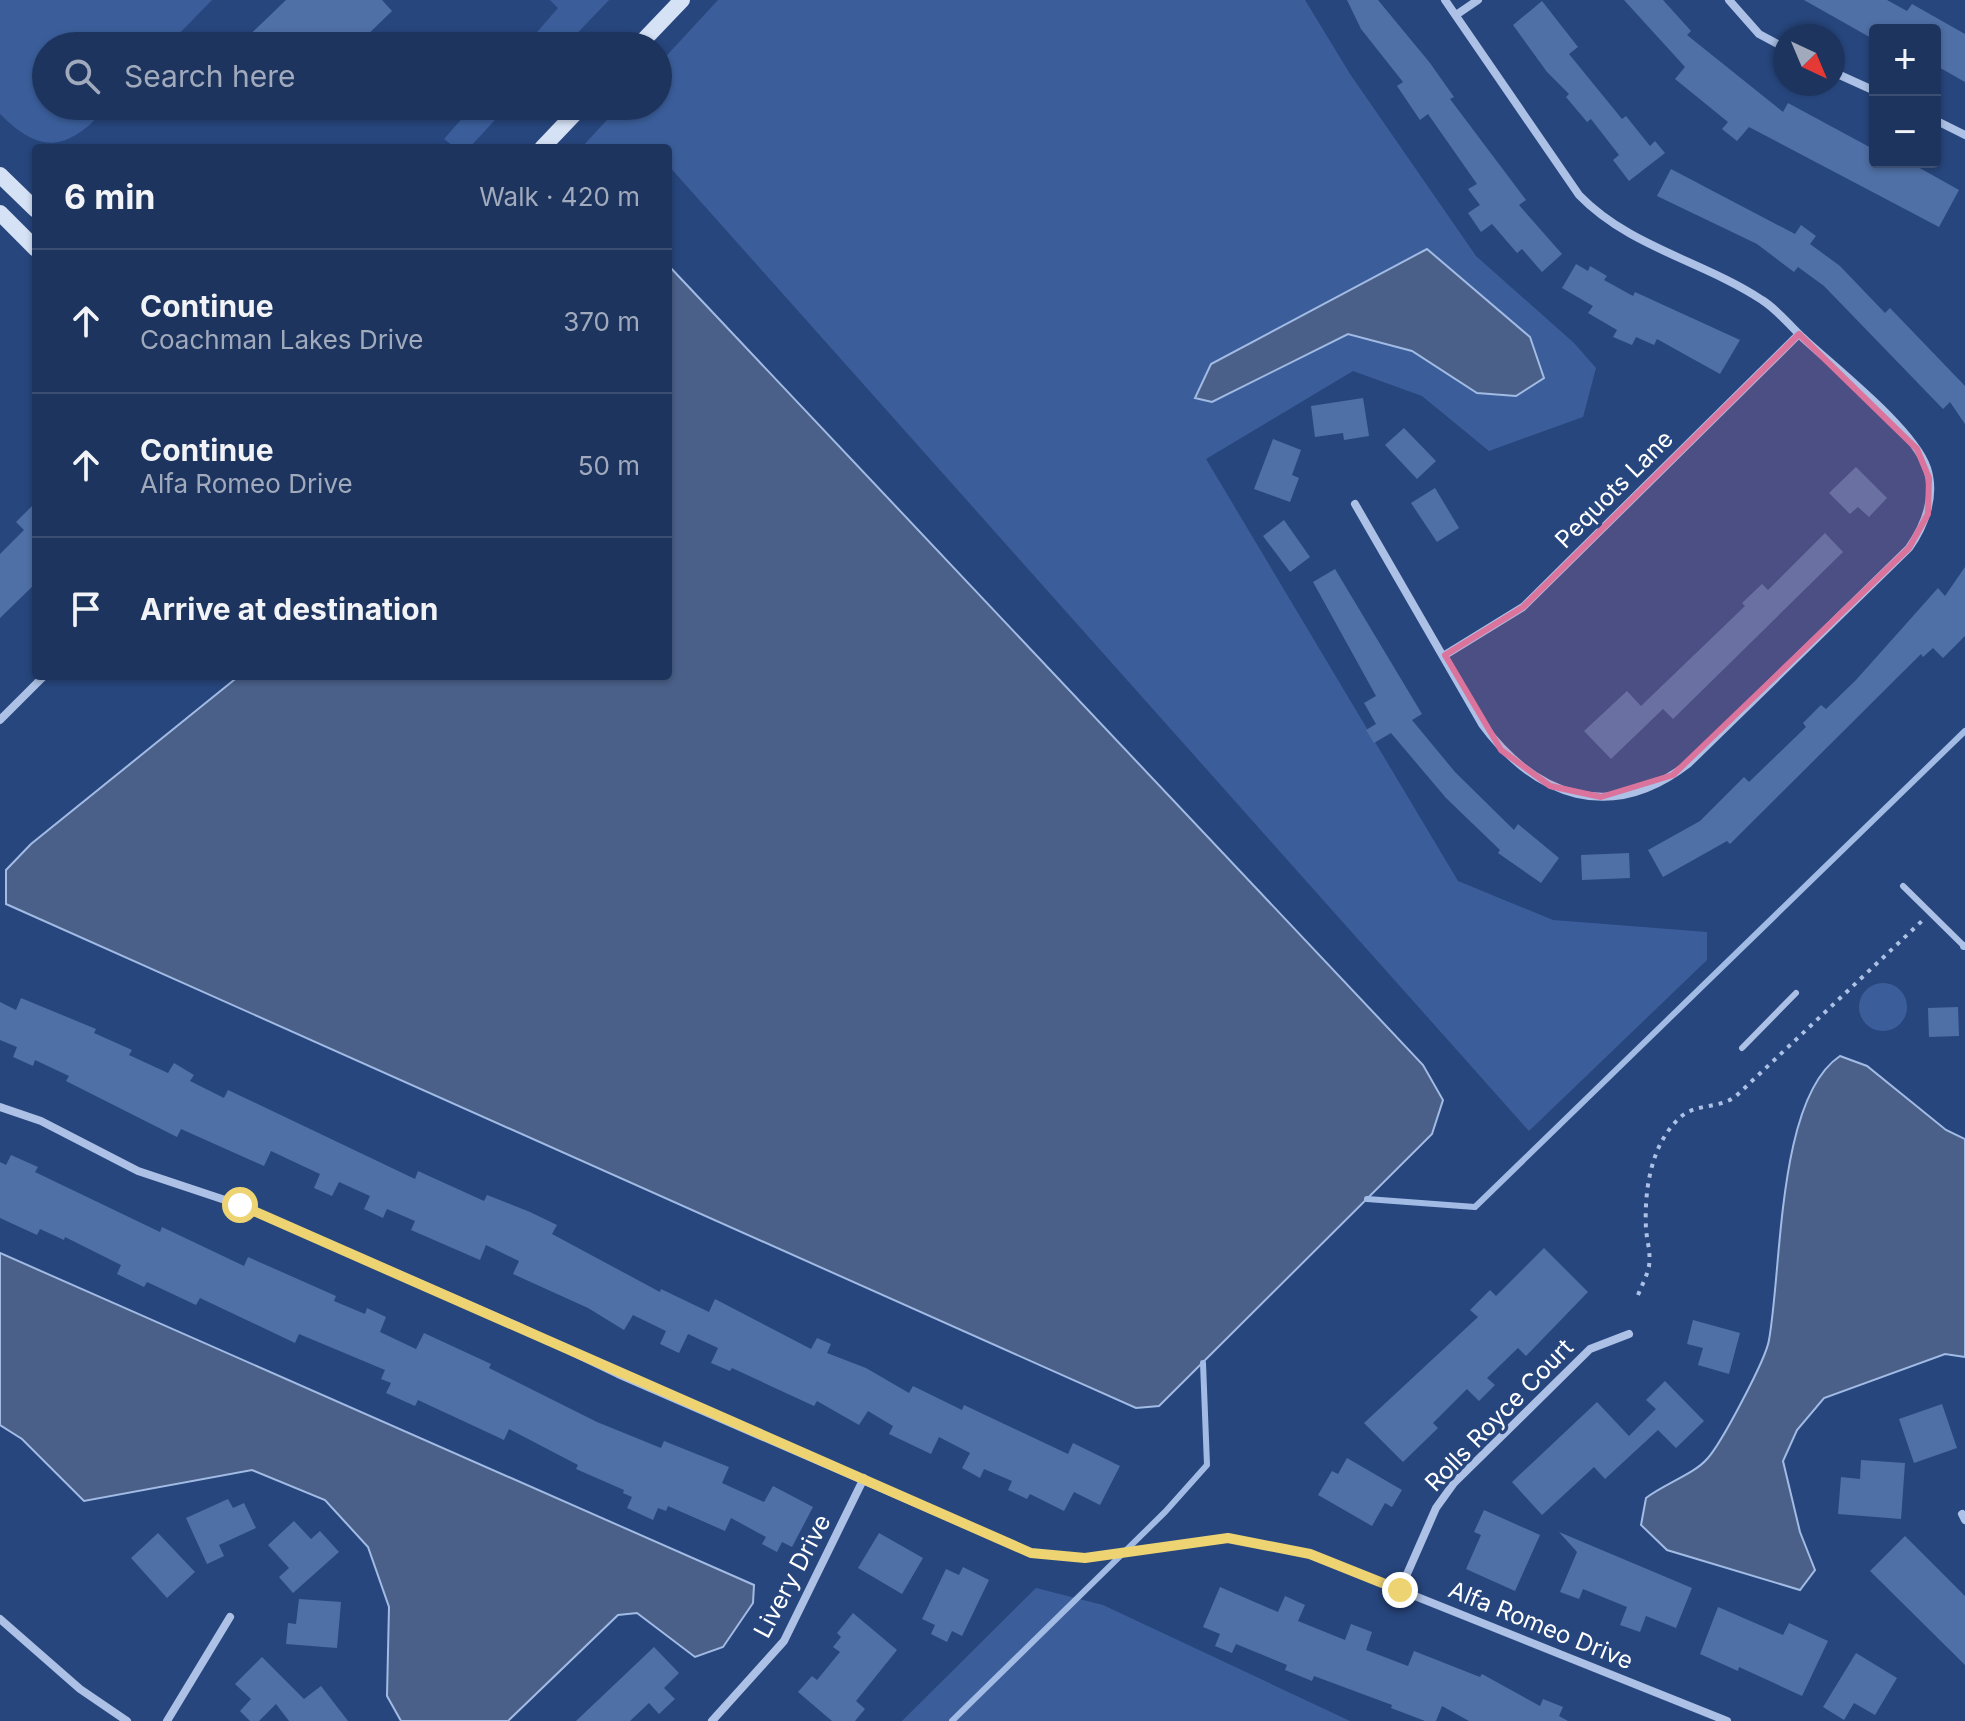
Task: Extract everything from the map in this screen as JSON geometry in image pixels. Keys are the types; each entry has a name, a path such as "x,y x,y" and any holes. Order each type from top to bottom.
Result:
{"street":[{"path":"651,32 682,0"},
{"path":"1355,504 1445,655 1482,724 1501,750 1532,777 1550,786 1601,797 1647,788 1689,763 1909,548 1928,514 1929,478 1917,449 1880,409 1764,301 1722,277 1615,227 1595,212 1579,195 1445,0"},
{"path":"1456,15 1478,0"},
{"path":"1729,0 1759,34 1773,42"},
{"path":"1845,77 1869,88"},
{"path":"546,144 569,120"},
{"path":"1941,123 1965,135"},
{"path":"0,175 32,206"},
{"path":"0,213 32,245"},
{"name":"Pequots Lane","path":"1445,655 1523,607 1799,334"},
{"path":"0,720 40,680"},
{"name":"Alfa Romeo Drive","path":"0,1107 41,1121 138,1171 240,1205 522,1328 618,1374 864,1478 1006,1544 1043,1555 1085,1558 1228,1538 1310,1554 1727,1721"},
{"name":"Rolls Royce Court","path":"1400,1590 1436,1508 1454,1483 1590,1349 1629,1334"},
{"name":"Livery Drive","path":"712,1721 784,1641 864,1478"},
{"path":"167,1721 230,1617"},
{"path":"0,1619 80,1689 127,1721"}],"lane":[{"path":"1903,886 1964,946"},
{"path":"1742,1048 1796,993"}],"path":[{"path":"1638,1295 1650,1257 1646,1228 1648,1186 1654,1157 1666,1136 1686,1113 1712,1108 1735,1097 1930,913"}],"highlighted area":[{"path":"1799,334 1917,449 1929,478 1928,514 1909,548 1673,775 1601,797 1550,786 1501,750 1445,655 1523,607"}],"shaded area":[{"path":"0,0 212,0 181,32 32,32 32,120 95,120 69,138 44,142 31,138 0,114"},
{"path":"550,0 609,0 578,32 537,32 558,8"},
{"path":"718,0 1305,0 1350,74 1476,256 1574,343 1596,368 1583,417 1489,451 1422,396 1353,371 1206,459 1458,881 1553,920 1707,932 1707,960 1529,1131 672,169 672,144 585,144 607,120 672,120 672,50","holes":["1348,334 1530,337 1477,393 1412,351"]},
{"path":"461,120 495,120 473,144 451,144 444,139"},
{"path":"1427,249 1530,337 1544,378 1516,396 1477,393 1412,351 1348,334 1212,402 1195,398 1211,364"},
{"path":"672,269 1423,1065 1443,1100 1432,1134 1159,1406 1136,1408 6,904 6,870 31,844 234,680 672,680"},
{"path":"1883,983 1900,990 1907,1007 1900,1024 1883,1031 1866,1024 1859,1007 1866,990"},
{"path":"1840,1056 1867,1066 1946,1130 1965,1139 1965,1357 1945,1354 1824,1398 1797,1430 1783,1461 1800,1532 1815,1570 1800,1590 1667,1550 1641,1525 1646,1498 1695,1469 1714,1450 1766,1350 1793,1145 1804,1108 1819,1077"},
{"path":"0,1253 754,1585 753,1603 723,1647 695,1657 637,1613 618,1615 508,1721 401,1721 387,1696 389,1607 368,1547 325,1500 252,1470 84,1501 22,1439 0,1425"},
{"path":"1036,1588 1103,1605 1350,1721 902,1721"}],"building":[{"path":"286,0 382,0 392,11 370,32 253,32"},
{"path":"1347,0 1378,0 1430,63 1454,97 1450,99 1526,200 1519,205 1562,254 1542,272 1522,249 1517,253 1492,224 1481,232 1468,213 1480,205 1468,189 1477,184 1428,114 1420,120 1397,86 1403,82 1361,29"},
{"path":"1624,0 1663,0 1691,31 1687,35 1783,112 1788,103 1869,147 1869,168 1920,168 1959,190 1939,227 1749,127 1737,141 1722,129 1728,122 1675,79 1685,67"},
{"path":"1804,0 1887,0 1907,11 1912,4 1965,34 1965,82 1941,68 1941,24 1869,24 1869,37"},
{"path":"1542,1 1578,47 1569,54 1622,119 1626,116 1650,146 1655,141 1665,153 1629,181 1613,160 1619,155 1591,119 1587,122 1566,97 1569,94 1547,72 1513,25"},
{"path":"1671,169 1795,234 1801,225 1816,236 1810,244 1840,266 1885,313 1890,308 1965,386 1965,424 1950,402 1943,409 1824,286 1798,267 1794,272 1757,244 1657,196"},
{"path":"1576,264 1588,271 1590,266 1607,276 1604,280 1633,296 1635,292 1740,340 1720,374 1657,339 1654,345 1636,337 1632,345 1613,337 1617,330 1588,313 1593,306 1562,288"},
{"path":"1363,398 1369,436 1344,440 1343,433 1315,437 1311,406"},
{"path":"1404,428 1436,461 1417,479 1385,445"},
{"path":"1273,439 1301,450 1292,475 1299,478 1290,502 1254,489"},
{"path":"1856,467 1887,498 1869,517 1858,507 1850,514 1829,493"},
{"path":"1435,488 1459,528 1437,542 1411,503"},
{"path":"32,506 32,587 0,618 0,554 24,530 16,522"},
{"path":"1284,520 1310,557 1290,572 1263,536"},
{"path":"1825,533 1843,552 1673,719 1663,709 1611,759 1584,731 1627,691 1641,706 1745,606 1742,603 1762,584 1768,590"},
{"path":"1965,567 1965,636 1943,658 1933,648 1923,657 1921,654 1730,844 1727,841 1663,877 1648,850 1700,821 1744,777 1749,782 1806,727 1803,723 1821,705 1826,709 1856,680 1938,588 1945,596"},
{"path":"1335,569 1422,714 1412,720 1455,772 1514,830 1518,824 1559,858 1541,883 1498,853 1500,850 1446,798 1391,733 1374,743 1366,730 1376,724 1364,703 1376,696 1313,582"},
{"path":"1629,853 1630,878 1582,880 1581,855"},
{"path":"21,998 96,1029 94,1033 132,1050 129,1055 168,1073 174,1063 194,1075 190,1081 224,1098 228,1090 415,1179 418,1171 484,1201 487,1195 530,1212 557,1225 552,1234 660,1292 661,1289 709,1312 715,1299 811,1349 817,1338 831,1344 827,1353 866,1368 909,1393 913,1386 962,1410 964,1405 1068,1454 1073,1443 1120,1466 1100,1505 1074,1492 1064,1511 1030,1494 1027,1499 1008,1490 1012,1481 984,1469 980,1478 962,1468 970,1453 939,1437 931,1454 889,1434 893,1426 868,1411 859,1425 817,1401 814,1406 732,1368 730,1371 711,1363 718,1348 688,1334 679,1353 660,1344 666,1331 633,1315 624,1330 588,1308 513,1274 519,1261 486,1245 480,1260 411,1230 415,1221 387,1209 383,1218 364,1209 370,1196 339,1182 332,1196 314,1188 320,1174 271,1151 264,1166 181,1129 177,1137 66,1081 69,1076 35,1060 33,1066 13,1057 17,1047 0,1040 0,1002 16,1010"},
{"path":"1958,1007 1959,1036 1929,1037 1928,1008"},
{"path":"11,1155 38,1167 35,1172 160,1232 162,1227 244,1266 248,1257 336,1296 334,1301 365,1314 367,1308 386,1317 380,1332 416,1349 424,1333 491,1364 489,1368 597,1422 661,1448 664,1441 729,1467 722,1483 764,1502 773,1486 813,1507 792,1547 782,1542 777,1552 762,1544 766,1537 731,1518 725,1531 668,1506 666,1511 658,1508 653,1520 627,1508 632,1497 623,1493 624,1490 576,1469 578,1465 509,1429 504,1440 418,1400 415,1406 386,1393 391,1383 381,1379 385,1370 299,1334 295,1343 200,1298 196,1305 147,1282 144,1287 117,1274 121,1265 65,1237 64,1240 40,1229 37,1235 0,1218 0,1162 6,1165"},
{"path":"1544,1248 1588,1292 1526,1356 1518,1348 1487,1378 1495,1385 1479,1401 1467,1389 1433,1423 1438,1428 1403,1462 1364,1423 1478,1317 1470,1310 1490,1290 1496,1296"},
{"path":"1693,1320 1740,1333 1729,1374 1698,1365 1703,1348 1687,1344"},
{"path":"1665,1381 1704,1421 1676,1448 1658,1430 1605,1479 1594,1467 1542,1515 1512,1482 1597,1402 1629,1436 1656,1409 1646,1400"},
{"path":"1942,1404 1957,1448 1914,1463 1899,1419"},
{"path":"1347,1458 1402,1490 1392,1507 1385,1503 1372,1526 1318,1495 1332,1471 1338,1474"},
{"path":"1861,1460 1905,1463 1901,1519 1838,1514 1841,1477 1860,1479"},
{"path":"228,1499 233,1508 244,1503 256,1528 219,1545 224,1556 207,1564 186,1518"},
{"path":"1484,1510 1540,1535 1515,1591 1466,1569 1481,1535 1474,1532"},
{"path":"294,1521 311,1539 320,1531 339,1552 293,1593 279,1577 289,1568 268,1545"},
{"path":"1559,1532 1692,1588 1676,1628 1646,1616 1640,1632 1620,1625 1627,1607 1583,1589 1579,1599 1560,1592 1577,1552"},
{"path":"158,1533 195,1572 167,1598 131,1558"},
{"path":"879,1533 923,1558 902,1594 858,1568"},
{"path":"1905,1536 1965,1596 1965,1665 1870,1571"},
{"path":"963,1567 989,1580 962,1636 952,1631 947,1642 931,1634 935,1625 922,1619 946,1569 959,1575"},
{"path":"1220,1587 1278,1612 1285,1596 1305,1605 1298,1621 1345,1640 1351,1624 1372,1632 1366,1650 1408,1666 1414,1651 1480,1677 1482,1674 1540,1706 1543,1699 1563,1707 1559,1716 1568,1721 1469,1721 1442,1706 1436,1721 1425,1721 1391,1708 1392,1705 1314,1676 1312,1681 1285,1670 1287,1665 1236,1644 1232,1653 1215,1646 1220,1634 1203,1627"},
{"path":"299,1599 341,1602 337,1648 286,1644 288,1623 296,1624"},
{"path":"1718,1607 1783,1635 1789,1623 1828,1641 1802,1696 1739,1667 1738,1671 1700,1654"},
{"path":"853,1613 897,1650 856,1701 865,1709 855,1721 832,1721 798,1692 812,1676 817,1680 840,1652 833,1647 841,1637 837,1633"},
{"path":"654,1647 679,1673 664,1688 675,1699 659,1714 649,1703 630,1721 576,1721"},
{"path":"1856,1653 1897,1678 1875,1715 1854,1703 1844,1720 1823,1707"},
{"path":"262,1657 304,1699 321,1686 348,1721 289,1721 276,1704 259,1721 250,1721 240,1711 251,1699 235,1684"}],"waterway":[{"path":"1367,1199 1475,1207 1965,731"},
{"path":"952,1721 1165,1512 1207,1465 1203,1363"}],"route":[{"path":"240,1205 522,1328 618,1374 864,1478 1031,1553 1085,1558 1154,1546 1228,1538 1248,1540 1310,1554 1400,1590"}]}
